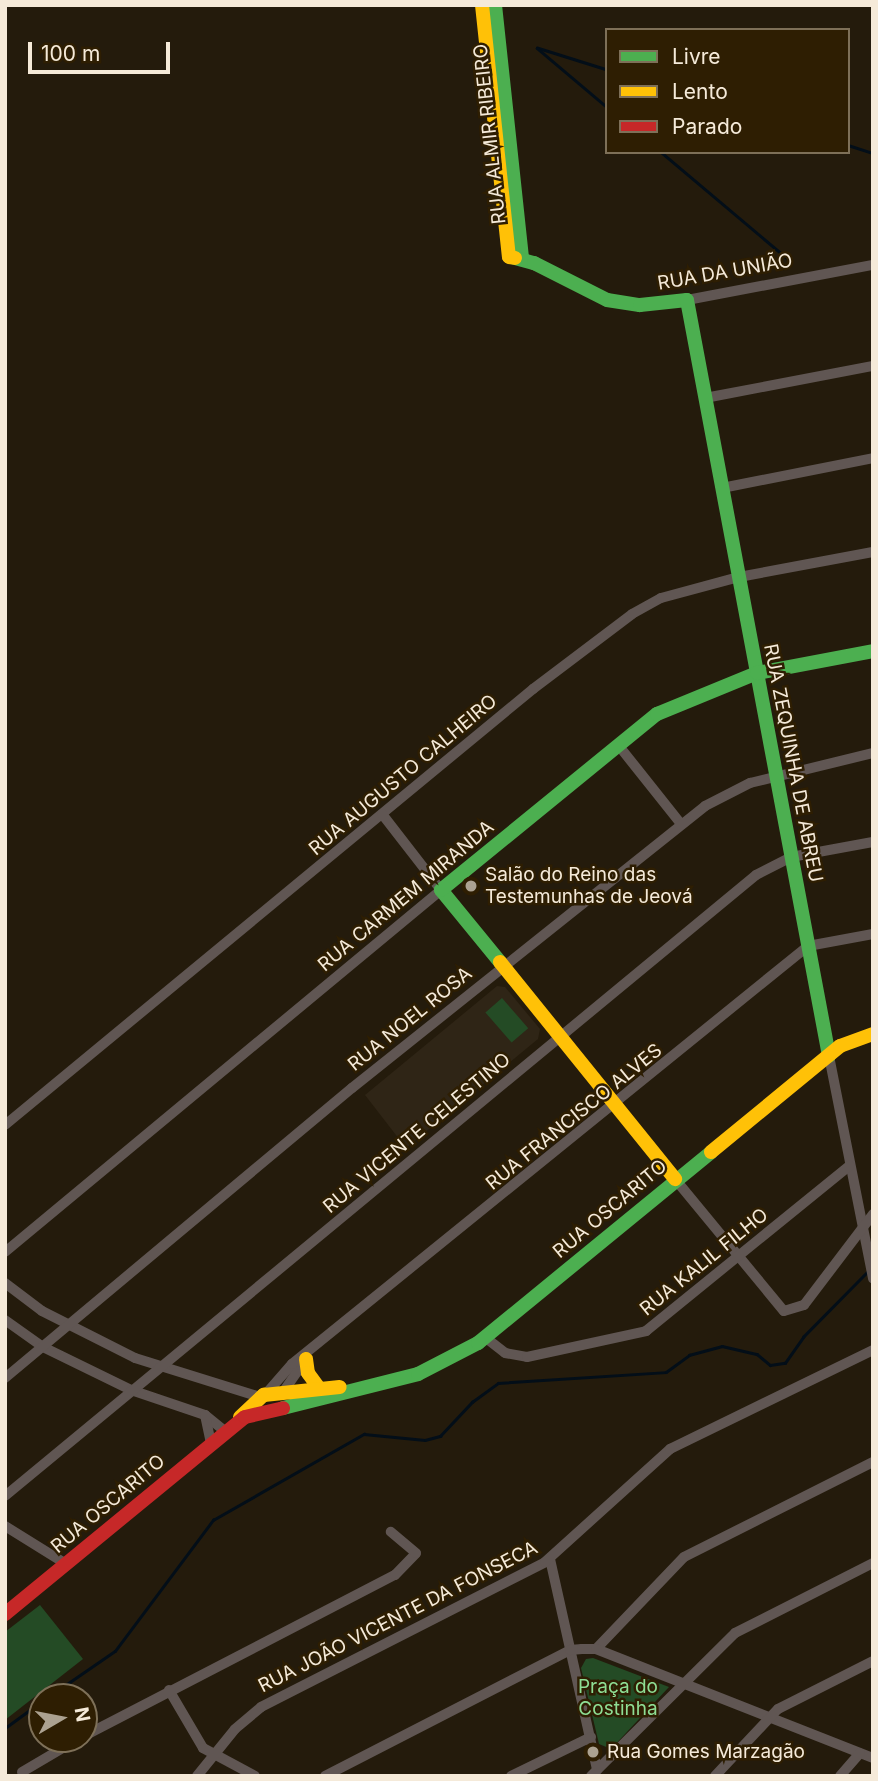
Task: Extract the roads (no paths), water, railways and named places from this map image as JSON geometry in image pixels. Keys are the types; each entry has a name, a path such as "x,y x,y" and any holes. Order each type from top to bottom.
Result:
{"street":[{"name":"RUA ALMIR RIBEIRO","path":"482,5 516,258"},
{"name":"RUA ALMIR RIBEIRO","path":"495,5 516,258"},
{"name":"RUA DA UNIÃO","path":"516,258 607,300 640,305 687,300 873,265"},
{"name":"RUA ZEQUINHA DE ABREU","path":"687,300 849,1166 872,1275"},
{"path":"705,398 873,366"},
{"path":"722,488 873,458"},
{"name":"RUA AUGUSTO CALHEIRO","path":"5,1125 600,635 662,598 739,577 873,552"},
{"name":"RUA CARMEM MIRANDA","path":"5,1252 441,890 668,708 757,673 873,651"},
{"path":"619,746 681,824"},
{"name":"RUA NOEL ROSA","path":"5,1378 503,967 681,824 732,791 776,776 873,753"},
{"path":"382,814 559,1038 780,1310 804,1305 862,1233 873,1214"},
{"name":"RUA VICENTE CELESTINO","path":"5,1496 748,881 792,857 873,842"},
{"name":"RUA FRANCISCO ALVES","path":"270,1400 307,1357 808,946 873,934"},
{"name":"RUA OSCARITO","path":"270,1400 359,1386 433,1369 486,1338 675,1179 829,1056 847,1042 873,1034"},
{"name":"RUA KALIL FILHO","path":"486,1338 505,1353 527,1357 646,1331 849,1166"},
{"path":"5,1283 42,1311 158,1367 270,1400"},
{"path":"5,1320 43,1347 131,1390 205,1415 230,1427"},
{"name":"RUA JOÃO VICENTE DA FONSECA","path":"197,1776 234,1729 261,1707 550,1559 638,1474 670,1449 873,1350"},
{"path":"307,1357 308,1373 319,1388"},
{"name":"RUA FRANCISCO ALVES","path":"270,1400 292,1364 307,1357"},
{"name":"RUA OSCARITO","path":"5,1614 230,1427 270,1400 319,1388 359,1386"},
{"path":"205,1415 211,1443"},
{"path":"596,1649 684,1557 873,1462"},
{"path":"5,1526 66,1564"},
{"path":"98,1728 395,1575 416,1553 391,1532"},
{"path":"550,1559 591,1737 594,1773"},
{"path":"594,1773 747,1625 873,1563"},
{"path":"325,1776 570,1650 596,1649 873,1758"},
{"path":"715,1776 771,1717 799,1698 873,1661"},
{"path":"169,1690 193,1736 214,1757 255,1776"},
{"path":"511,1776 591,1737"},
{"path":"22,1772 54,1753"},
{"path":"840,1776 860,1753"}],"waterway":[{"path":"605,69 537,48 605,105"},
{"path":"850,146 873,153"},
{"path":"663,154 787,258"},
{"path":"68,1683 115,1651 213,1520 364,1434 425,1440 440,1436 472,1402 498,1383 666,1372 689,1355 722,1346 757,1354 770,1365 785,1363 803,1337 867,1272"},
{"path":"5,1728 28,1711"}],"place":[{"name":"Salão do Reino das Testemunhas de Jeová","path":"471,886"},
{"name":"Rua Gomes Marzagão","path":"593,1752"}],"park label":[{"name":"Praça do Costinha","path":"618,1698"}]}
